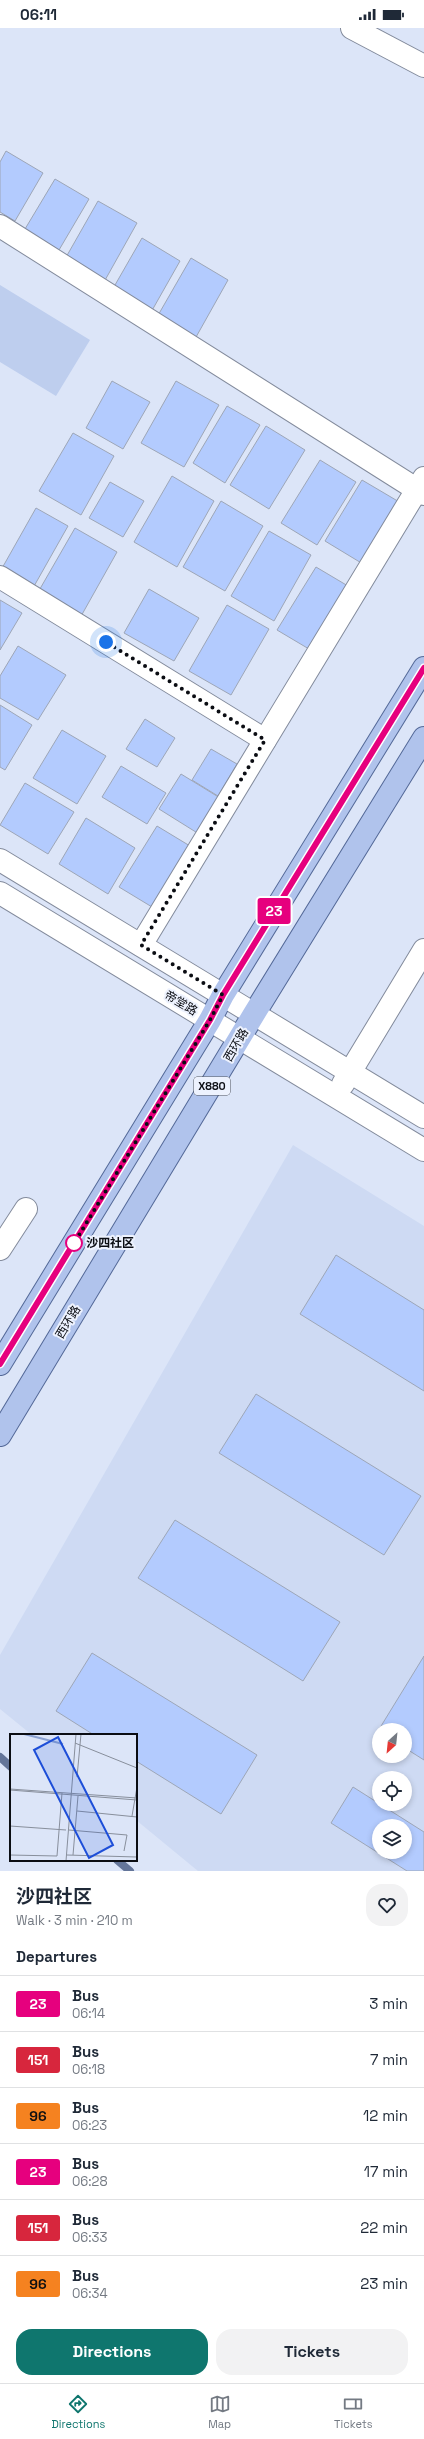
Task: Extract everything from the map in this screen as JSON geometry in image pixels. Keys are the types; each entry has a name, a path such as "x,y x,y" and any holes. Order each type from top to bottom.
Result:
{"main road":[{"name":"X880","path":"0,1364 210,1020 223,995 424,668"},
{"name":"西环路","path":"0,1435 254,1014 424,738"}],"street":[{"path":"352,28 424,66"},
{"path":"0,226 422,488 265,740 141,945"},
{"path":"0,576 265,740"},
{"path":"0,860 424,1117"},
{"name":"帝堂路","path":"0,893 424,1150"},
{"path":"335,1096 424,950"},
{"path":"0,1249 26,1209"}],"shaded area":[{"path":"0,285 90,340 56,396 0,362"},
{"path":"293,1145 424,1226 424,1871 198,1871 137,1821 137,1734 31,1734 0,1709 0,1655"}],"building":[{"path":"6,151 43,173 15,221 0,212 0,162"},
{"path":"55,179 89,199 59,250 25,229"},
{"path":"98,201 137,223 104,282 65,259"},
{"path":"142,238 180,261 150,314 111,292"},
{"path":"191,258 228,280 191,346 153,324"},
{"path":"112,381 150,402 123,449 86,428"},
{"path":"176,381 219,405 184,467 141,443"},
{"path":"227,406 260,425 225,483 193,463"},
{"path":"266,426 305,450 269,509 230,485"},
{"path":"73,433 114,456 81,515 39,491"},
{"path":"320,460 356,482 317,545 281,523"},
{"path":"172,476 214,501 177,567 134,542"},
{"path":"362,480 401,503 363,564 325,541"},
{"path":"110,482 144,501 123,537 89,518"},
{"path":"221,501 263,526 225,591 183,567"},
{"path":"36,508 68,526 33,588 1,570"},
{"path":"75,528 117,552 80,618 37,594"},
{"path":"269,531 311,555 274,621 231,596"},
{"path":"316,567 348,586 309,649 277,630"},
{"path":"149,589 199,618 174,661 124,633"},
{"path":"0,600 22,613 0,650"},
{"path":"227,605 269,629 231,695 189,671"},
{"path":"18,646 66,675 38,720 0,698 0,676"},
{"path":"0,705 32,725 5,770 0,767"},
{"path":"145,719 175,738 157,767 126,749"},
{"path":"62,730 106,756 77,804 33,778"},
{"path":"211,749 237,764 218,796 192,780"},
{"path":"121,766 166,793 147,824 102,797"},
{"path":"181,774 220,798 199,834 159,809"},
{"path":"25,783 74,812 48,854 0,825"},
{"path":"86,818 135,848 108,894 59,864"},
{"path":"157,826 195,849 157,910 119,887"},
{"path":"336,1255 424,1310 424,1391 300,1314"},
{"path":"256,1394 421,1496 384,1555 219,1453"},
{"path":"175,1520 340,1622 303,1681 138,1578"},
{"path":"92,1653 257,1755 221,1814 137,1762 137,1734 92,1734 56,1711"},
{"path":"424,1656 424,1760 412,1752 412,1723 383,1723"},
{"path":"353,1787 372,1799 372,1811 391,1811 403,1819 372,1819 372,1849 331,1823"},
{"path":"412,1824 424,1832 424,1871 407,1871 388,1859 412,1859"}],"waterway":[{"path":"0,1757 10,1766"},
{"path":"118,1861 130,1871"}],"bus line":[{"name":"23","path":"0,1364 210,1020 223,995 424,668"}],"place":[{"name":"沙四社区","path":"74,1243"}],"route":[{"path":"74,1243 73,1245 210,1020 223,995 141,945 265,740 106,642"}]}
